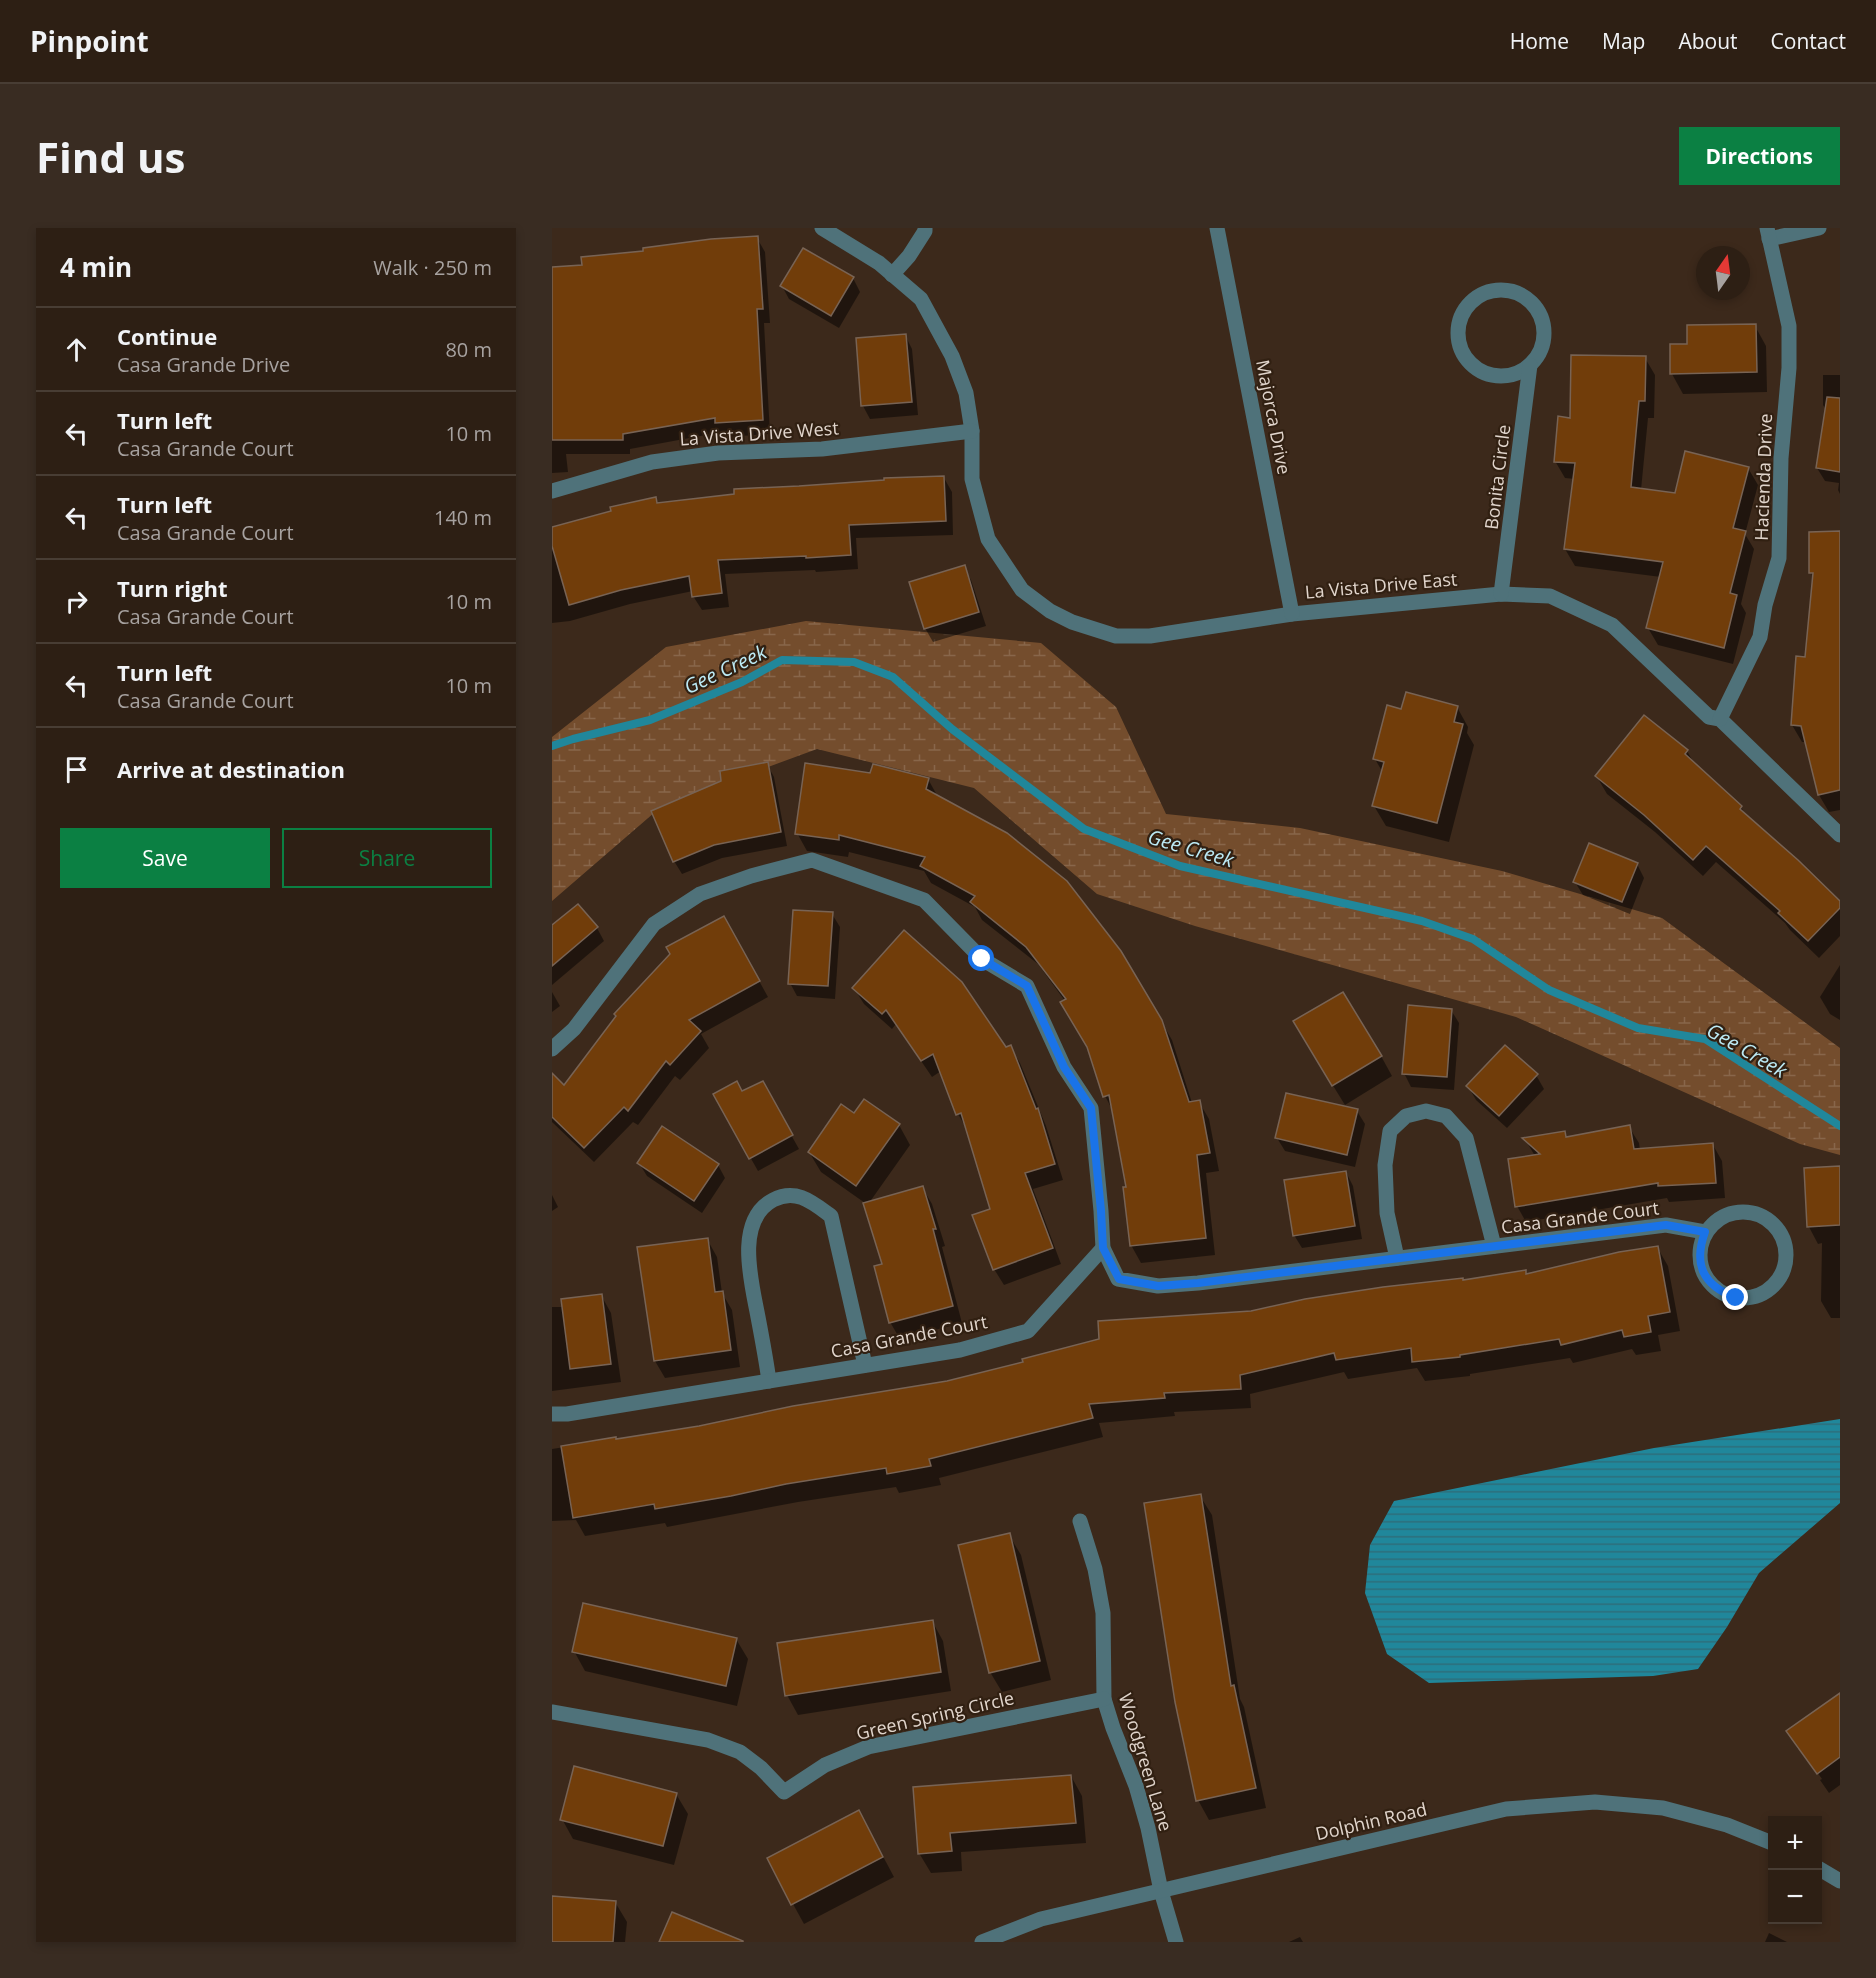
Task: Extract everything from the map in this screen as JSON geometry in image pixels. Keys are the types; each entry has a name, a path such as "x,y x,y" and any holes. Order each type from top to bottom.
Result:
{"street":[{"name":"La Vista Drive East","path":"822,228 879,263 921,299 952,356 966,393 972,430 972,478 988,539 1022,590 1050,611 1072,622 1116,636 1150,636 1292,614 1502,594 1550,596 1612,626 1709,717 1720,719 1840,835"},
{"path":"892,275 909,256 925,228"},
{"name":"Majorca Drive","path":"1217,228 1292,614"},
{"path":"1768,233 1819,228"},
{"name":"Hacienda Drive","path":"1720,719 1760,637 1765,605 1779,558 1781,458 1789,368 1788,326 1768,233"},
{"name":"Bonita Circle","path":"1502,594 1530,365 1539,354 1544,341 1544,327 1540,314 1531,303 1507,290 1480,295 1469,304 1461,316 1457,330 1459,345 1465,358 1476,368 1489,375 1503,376 1518,373 1530,365"},
{"name":"La Vista Drive West","path":"552,491 652,462 718,453 822,449 972,430"},
{"path":"552,1049 574,1029 654,924 700,894 751,876 812,860 924,900 982,959 1027,986 1064,1067 1091,1108 1103,1248"},
{"name":"Casa Grande Court","path":"1397,1258 1387,1213 1385,1165 1390,1131 1406,1116 1426,1111 1446,1116 1466,1138 1494,1246"},
{"path":"770,1381 748,1264 749,1239 756,1217 764,1207 789,1194 810,1201 831,1216 865,1365"},
{"path":"1732,1212 1749,1212 1765,1218 1778,1229 1785,1244 1786,1262 1780,1277 1769,1290 1753,1297 1736,1298 1720,1292 1707,1280 1700,1265 1699,1248 1705,1232 1717,1220 1732,1212"},
{"name":"Casa Grande Court","path":"552,1414 960,1350 1028,1330 1103,1248 1119,1279 1158,1286 1251,1277 1666,1225 1705,1232"},
{"name":"Woodgreen Lane","path":"1080,1521 1095,1569 1103,1613 1104,1699 1136,1786 1148,1828 1161,1891 1176,1942"},
{"name":"Green Spring Circle","path":"552,1712 708,1740 740,1752 761,1768 784,1792 825,1765 868,1747 1104,1699"},
{"name":"Dolphin Road","path":"981,1942 1041,1919 1506,1809 1595,1802 1664,1808 1727,1825 1768,1841"},
{"path":"1821,1870 1840,1881"}],"green space":[{"path":"806,621 1041,643 1116,707 1166,814 1300,828 1502,871 1662,918 1840,1048 1840,1155 1800,1144 1516,1017 1195,926 1097,894 974,788 817,749 662,806 552,901 552,737 666,647"}],"water":[{"path":"1840,1419 1840,1503 1759,1573 1727,1627 1698,1669 1653,1676 1429,1683 1387,1654 1365,1593 1370,1545 1394,1501 1654,1448"}],"building":[{"path":"758,236 763,309 757,309 763,420 715,423 715,418 623,434 623,440 552,440 552,267 582,265 581,257 643,251 643,248 711,239"},
{"path":"803,248 854,277 831,316 780,286"},
{"path":"1756,324 1757,372 1670,374 1670,344 1687,344 1687,325"},
{"path":"906,334 912,402 861,406 856,338"},
{"path":"1571,355 1646,356 1645,401 1639,401 1631,487 1675,493 1685,451 1749,467 1733,528 1746,531 1730,593 1737,595 1724,648 1646,628 1663,562 1564,549 1575,463 1554,462 1558,416 1570,418"},
{"path":"1827,397 1840,398 1840,472 1816,468"},
{"path":"944,476 946,521 849,525 851,555 718,560 722,593 692,597 689,576 621,590 569,605 552,546 552,527 611,511 610,507 656,497 657,503 734,494 734,489"},
{"path":"1840,531 1840,790 1818,795 1801,726 1791,725 1796,656 1805,657 1813,573 1809,573 1809,532"},
{"path":"965,565 979,612 924,629 909,582"},
{"path":"1406,692 1458,706 1454,722 1463,724 1437,823 1372,806 1384,762 1373,759 1387,705 1401,709"},
{"path":"1644,715 1688,750 1685,754 1742,806 1740,809 1840,901 1840,908 1808,941 1778,913 1780,911 1706,846 1693,860 1644,815 1595,776"},
{"path":"768,762 781,832 714,845 673,862 651,811 721,781 720,771"},
{"path":"805,763 870,773 873,764 929,778 926,789 1007,833 1067,881 1121,951 1162,1020 1189,1102 1200,1100 1210,1153 1197,1155 1206,1238 1130,1246 1123,1187 1126,1187 1109,1095 1103,1097 1087,1047 1060,1002 1066,999 1026,947 970,902 975,896 920,866 925,857 839,835 839,840 795,834"},
{"path":"1589,843 1638,863 1622,902 1573,882"},
{"path":"578,904 598,927 552,966 552,925"},
{"path":"793,910 833,912 828,986 788,984"},
{"path":"724,916 760,981 689,1020 701,1031 670,1065 666,1061 628,1111 624,1107 584,1148 552,1117 552,1073 564,1085 616,1016 614,1014 670,954 666,947"},
{"path":"904,930 962,982 1006,1047 1011,1045 1036,1109 1038,1108 1055,1164 1025,1173 1053,1248 993,1270 972,1215 990,1209 961,1113 956,1115 933,1054 921,1061 886,1010 882,1014 852,988"},
{"path":"1343,992 1382,1056 1332,1086 1293,1021"},
{"path":"1408,1005 1452,1009 1447,1077 1402,1074"},
{"path":"1505,1045 1538,1074 1499,1116 1466,1086"},
{"path":"737,1081 742,1091 763,1081 793,1135 749,1159 713,1094"},
{"path":"1286,1093 1358,1109 1347,1155 1275,1138"},
{"path":"864,1099 900,1124 856,1186 808,1152 841,1104 854,1113"},
{"path":"1630,1125 1634,1149 1713,1143 1716,1183 1658,1186 1658,1183 1515,1207 1508,1159 1540,1154 1522,1138 1565,1131 1566,1137"},
{"path":"662,1126 719,1164 694,1201 637,1163"},
{"path":"1840,1166 1840,1225 1807,1227 1804,1168"},
{"path":"1346,1171 1355,1226 1293,1236 1284,1180"},
{"path":"923,1186 936,1229 933,1229 953,1306 889,1323 874,1266 882,1264 863,1203"},
{"path":"708,1238 715,1292 723,1291 731,1350 654,1361 637,1247"},
{"path":"1658,1246 1670,1312 1648,1316 1651,1332 1624,1337 1622,1330 1561,1345 1559,1339 1460,1355 1460,1357 1412,1362 1411,1348 1336,1360 1334,1353 1240,1375 1241,1389 1164,1393 1165,1398 1089,1404 1093,1418 929,1459 931,1466 887,1474 886,1468 655,1509 654,1504 573,1518 561,1446 699,1426 793,1406 947,1381 1023,1362 1022,1359 1099,1339 1098,1321 1251,1311 1305,1299 1383,1287 1463,1278 1463,1280 1526,1270 1526,1274 1619,1252"},
{"path":"602,1294 611,1364 570,1369 561,1299"},
{"path":"1201,1494 1231,1686 1234,1685 1256,1788 1196,1801 1175,1702 1144,1503"},
{"path":"1010,1533 1040,1661 989,1673 958,1545"},
{"path":"583,1603 737,1638 726,1686 572,1652"},
{"path":"933,1620 941,1672 785,1696 777,1643"},
{"path":"1840,1693 1840,1757 1817,1774 1786,1731"},
{"path":"574,1766 677,1793 663,1846 560,1820"},
{"path":"1071,1775 1076,1823 950,1833 952,1851 918,1854 913,1787"},
{"path":"859,1810 883,1857 791,1905 767,1858"},
{"path":"552,1896 616,1901 613,1942 552,1942"},
{"path":"672,1912 743,1941 743,1942 659,1942"}],"waterway":[{"name":"Gee Creek","path":"552,746 650,720 742,682 782,660 854,662 893,677 952,729 1084,829 1180,866 1422,921 1473,939 1549,990 1638,1028 1705,1039 1840,1126"}],"route":[{"path":"982,959 1027,986 1064,1067 1091,1108 1103,1248 1119,1279 1158,1286 1198,1283 1666,1225 1705,1232 1699,1248 1700,1265 1707,1280 1720,1292 1736,1298"}]}
